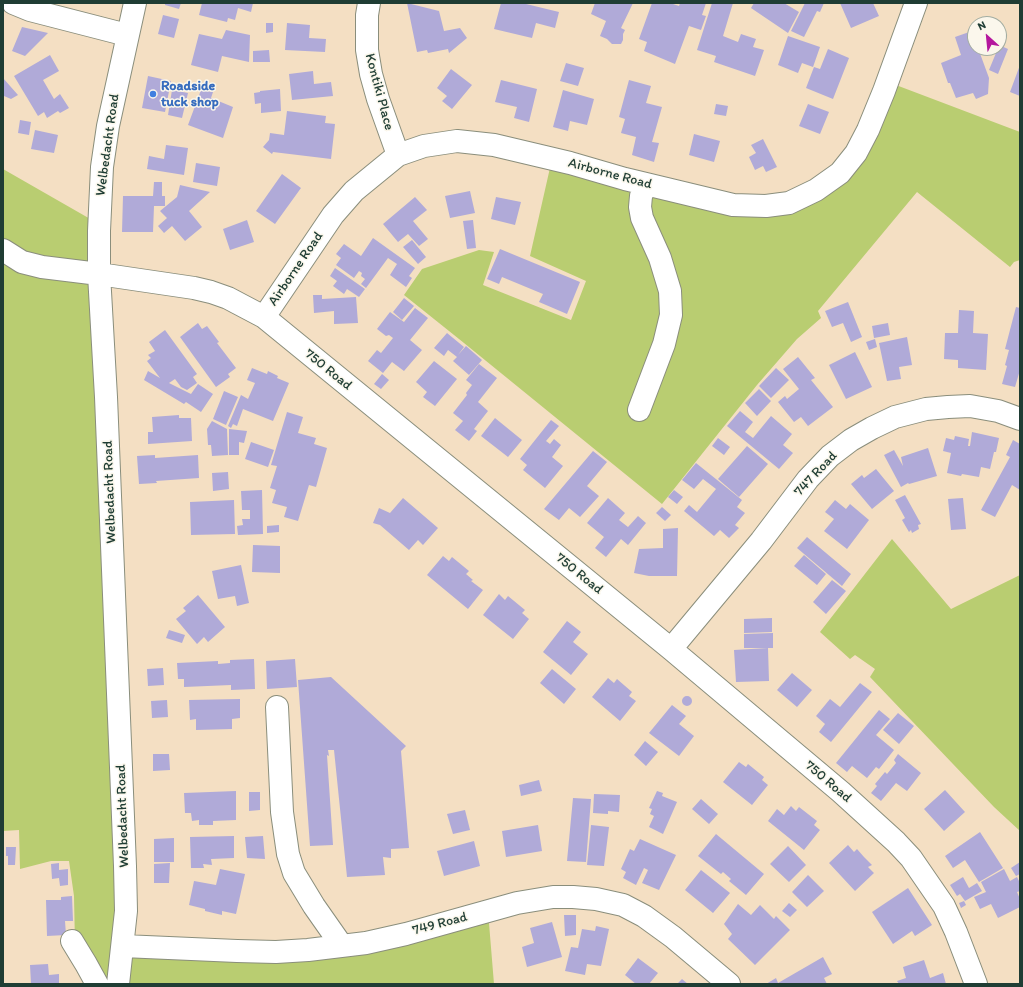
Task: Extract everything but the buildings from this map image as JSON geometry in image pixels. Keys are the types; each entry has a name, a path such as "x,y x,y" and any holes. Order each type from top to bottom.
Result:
{"street":[{"path":"13,3 30,10 127,35"},
{"name":"Welbedacht Road","path":"118,984 126,911 125,866 106,404 99,274 102,168 108,126 135,3"},
{"name":"Kontiki Place","path":"369,3 367,15 367,50 371,74 378,99 398,155"},
{"name":"Airborne Road","path":"264,317 333,216 364,182 398,155 424,146 457,141 494,145 733,205 759,206 789,203 816,190 840,173 856,153 868,130 916,3"},
{"path":"639,410 664,344 671,315 670,291 660,258 642,218 640,207 641,196 646,184"},
{"name":"750 Road","path":"3,250 22,262 42,268 99,274 212,292 228,298 264,317 671,649 841,792 901,847 915,864 944,906 956,932 976,984"},
{"name":"747 Road","path":"671,649 761,541 808,479 830,456 851,440 895,417 948,407 970,406 998,411 1020,419"},
{"path":"277,707 282,812 288,854 294,873 314,906 342,946"},
{"name":"749 Road","path":"123,946 276,952 342,946 366,943 406,934 517,903 552,897 596,899 623,905 644,916 678,941 729,984"},
{"path":"72,941 97,984"}],"green space":[{"path":"888,82 1020,132 1020,260 1014,262 1010,267 917,192 818,311 821,318 797,339 757,385 662,504 404,295 422,269 479,250 494,252 483,285 571,320 586,281 530,256 552,159 766,207 841,174"},
{"path":"3,169 99,224 123,944 276,951 488,911 494,984 98,984 75,945 74,896 69,861 51,861 20,869 19,830 3,831"},
{"path":"892,539 951,609 1020,575 1020,831 994,807 870,677 875,669 855,655 850,659 820,632"}],"place":[{"name":"Roadside tuck shop","path":"153,94"}]}
